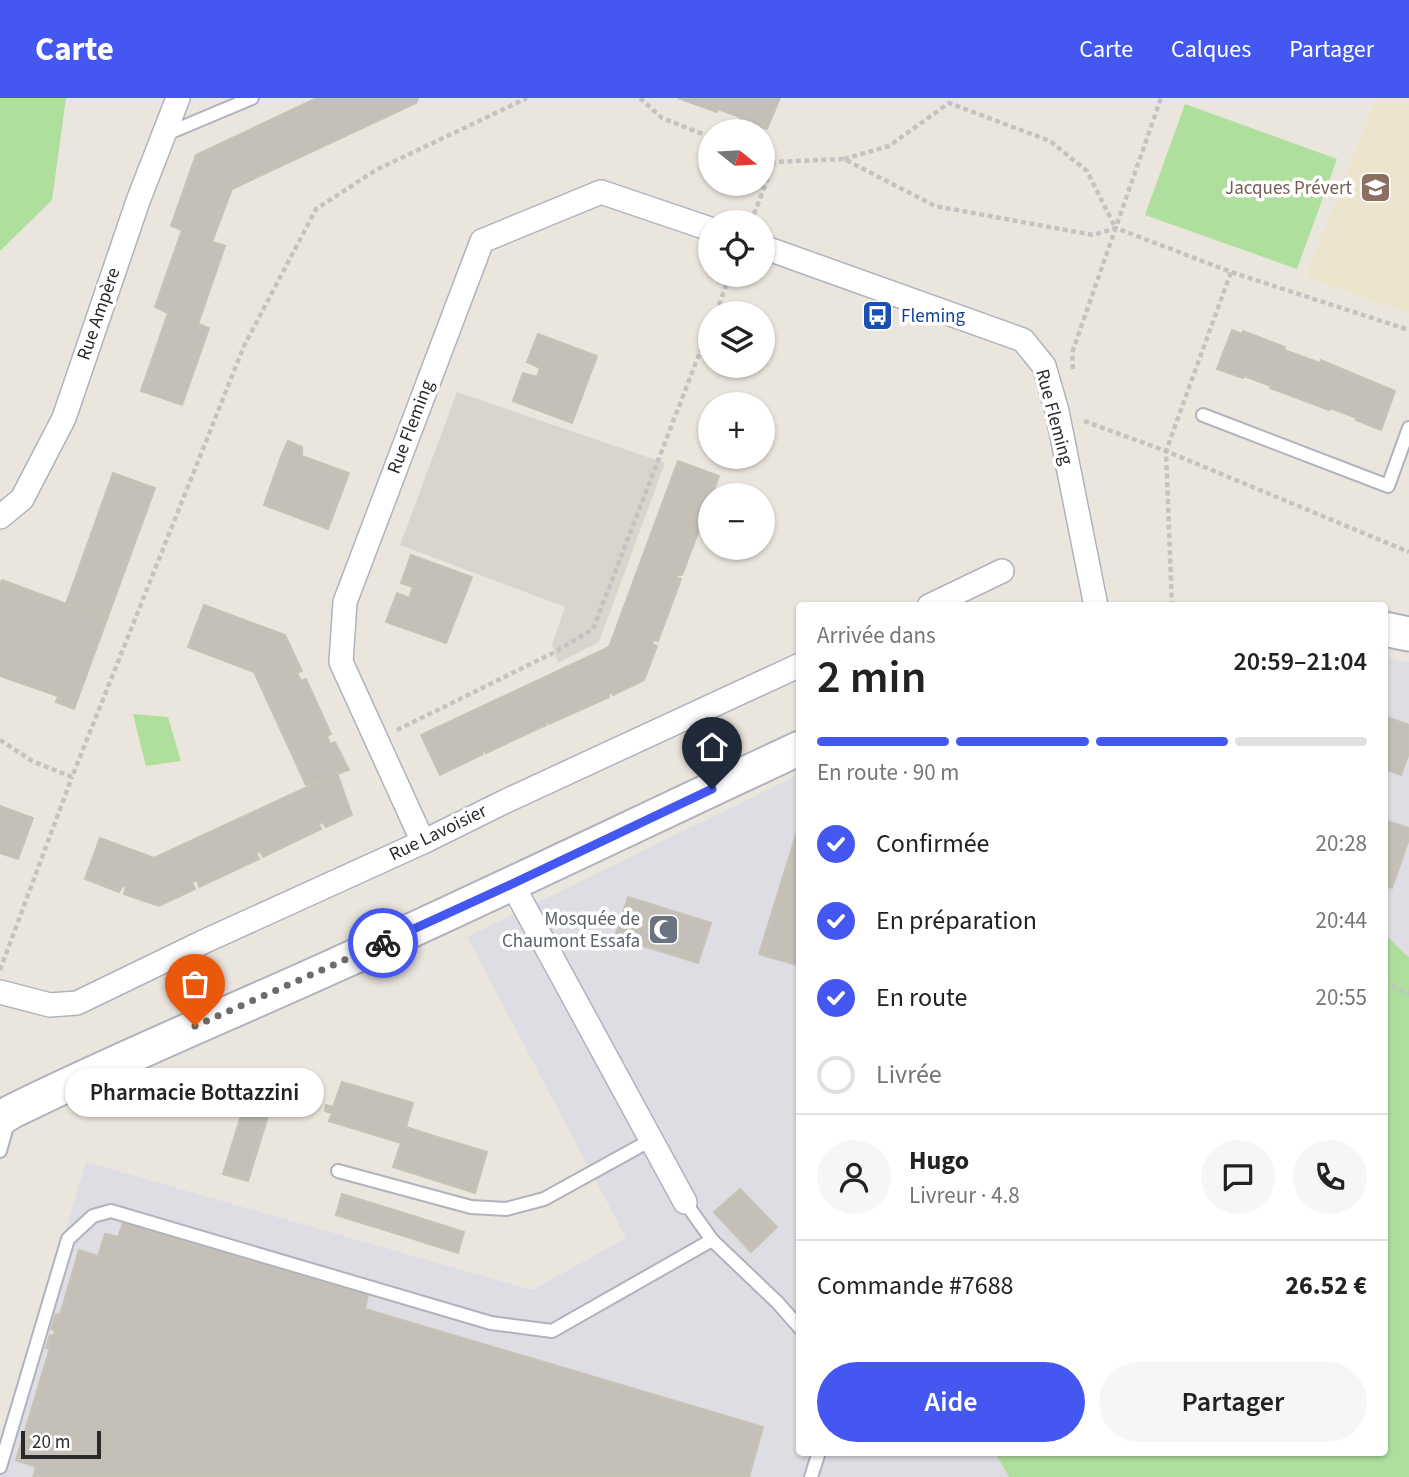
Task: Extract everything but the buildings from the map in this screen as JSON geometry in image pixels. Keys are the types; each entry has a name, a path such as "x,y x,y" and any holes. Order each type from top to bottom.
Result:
{"street":[{"name":"Rue Ampère","path":"0,517 22,499 64,418 138,201 178,98"},
{"name":"Rue Fleming","path":"423,842 341,662 345,602 482,241 601,192 698,225"},
{"name":"Rue Fleming","path":"775,251 1023,340 1044,366 1057,411 1095,602"},
{"path":"937,602 1002,571"},
{"path":"1388,630 1409,634"},
{"name":"Rue Lavoisier","path":"0,992 50,1005 77,1003 796,667"},
{"path":"5,1115 110,1064 512,884 796,750"},
{"path":"512,884 685,1202"}],"lane":[{"path":"163,136 252,98"},
{"path":"1203,415 1388,486 1409,428"},
{"path":"0,1150 5,1115"},
{"path":"338,1171 471,1207 506,1209 544,1199 652,1140"},
{"path":"685,1202 712,1240 778,1302 796,1323"},
{"path":"0,1467 68,1239 93,1216 111,1211 491,1323 552,1331 712,1240"},
{"path":"811,1477 818,1456"}],"path":[{"path":"0,970 72,777 244,346 316,209 376,170 527,98"},
{"path":"640,98 662,118 698,132"},
{"path":"1161,98 1072,353 1074,393 1057,411 1166,451 1409,552"},
{"path":"775,162 845,159 889,146 949,103 1050,141 1087,171 1116,228"},
{"path":"845,159 934,206 1093,235 1116,228 1231,272 1409,330"},
{"path":"1172,602 1166,451 1231,272"},
{"path":"376,740 555,652 593,629 698,357"},
{"path":"0,740 32,761 72,777"},
{"path":"1388,984 1409,995"}],"shaded area":[{"name":"Jacques Prévert","path":"1376,98 1409,98 1409,313 1306,277"},
{"path":"457,392 665,463 599,642 558,663 552,644 565,607 400,545"},
{"path":"1388,658 1409,662 1409,1477 0,1477 0,1448 86,1162 532,1290 626,1238 467,937 796,776 796,1456 1388,1456"}],"green space":[{"path":"0,98 66,98 52,200 0,251"},
{"path":"1185,104 1337,159 1297,269 1145,215"},
{"path":"133,714 168,717 181,761 146,766"},
{"path":"1388,937 1409,957 1409,1477 1009,1477 997,1456 1388,1456"}],"way so far":[{"path":"195,1026 383,943"}],"place":[{"name":"Jacques Prévert","path":"1375,188"},
{"name":"Fleming","path":"878,316"},
{"name":"Mosquée de Chaumont Essafa","path":"663,930"},
{"name":"Pharmacie Bottazzini","path":"195,1026"}],"route":[{"path":"383,943 712,789"}]}
